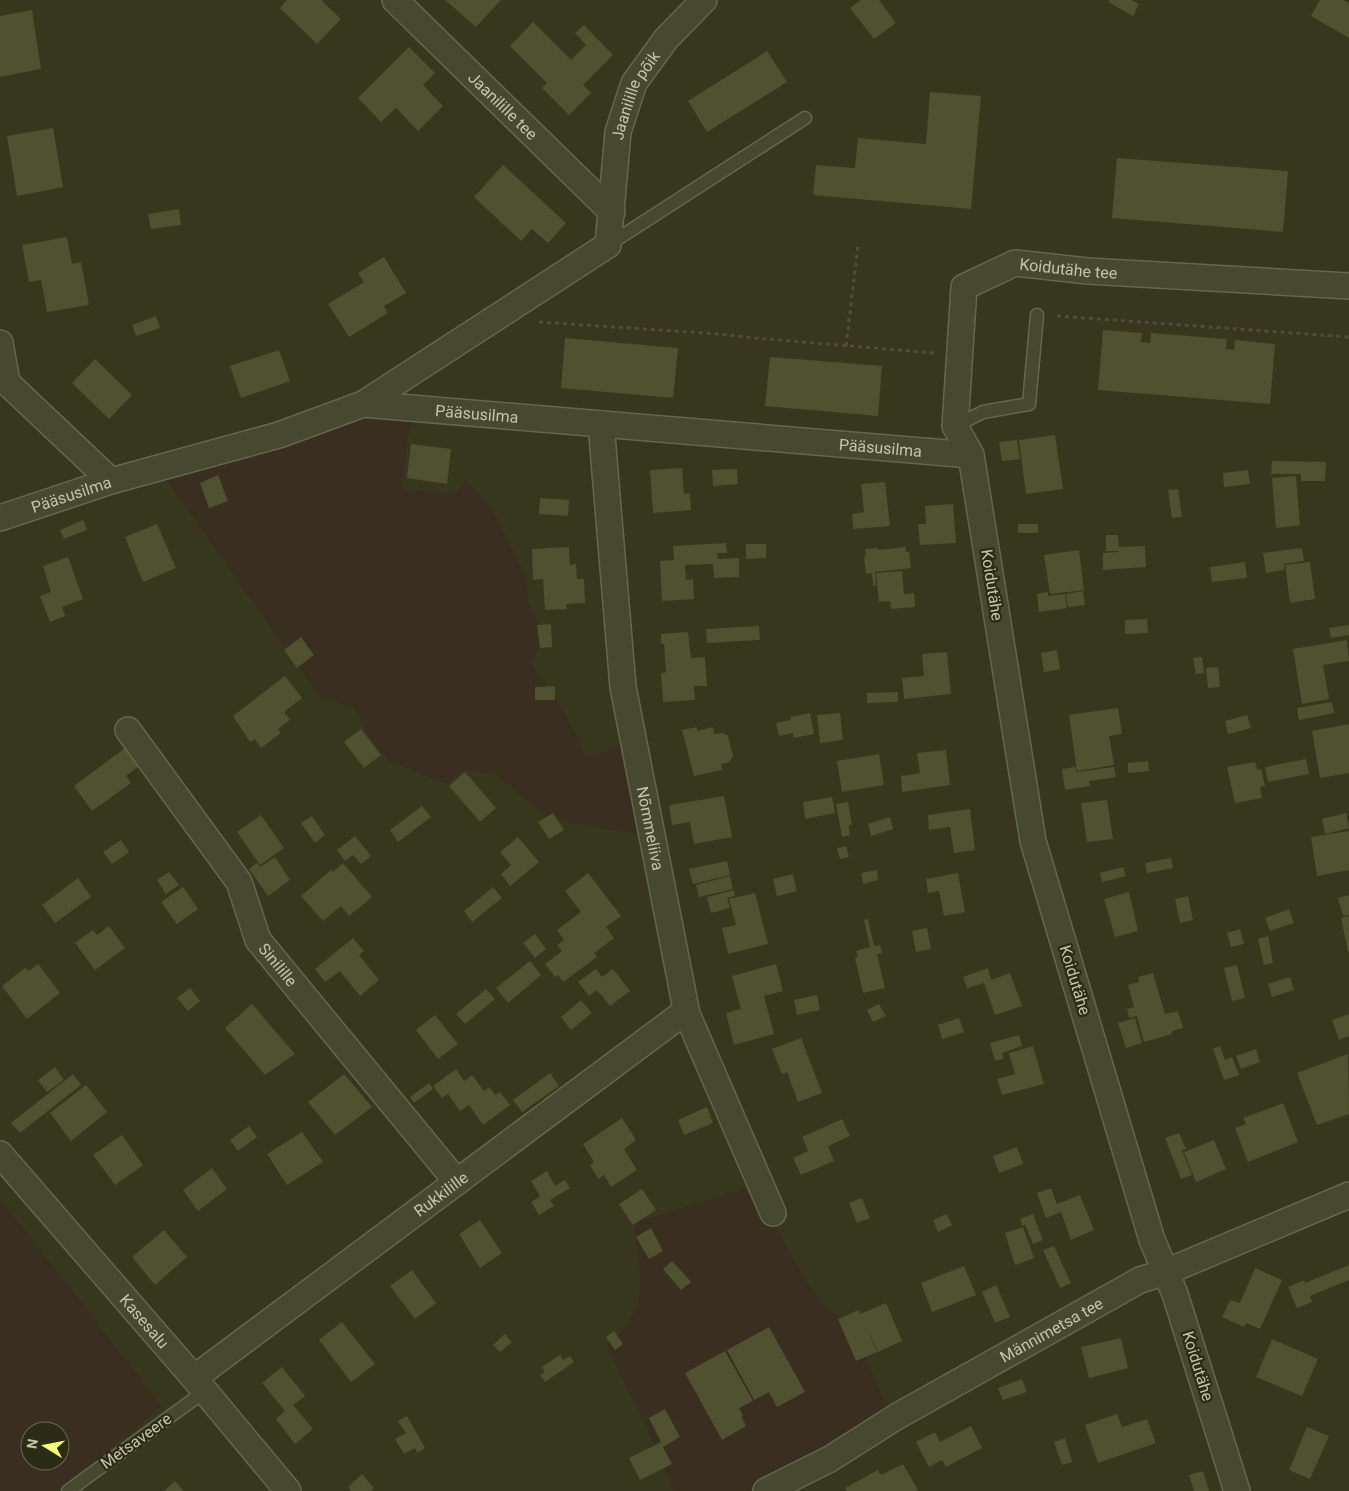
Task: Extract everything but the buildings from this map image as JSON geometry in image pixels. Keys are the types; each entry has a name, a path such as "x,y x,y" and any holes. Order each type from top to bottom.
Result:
{"street":[{"name":"Jaanilille tee","path":"395,0 612,212"},
{"name":"Jaanilille põik","path":"608,245 618,132 634,84 666,39 704,0"},
{"path":"363,404 608,245"},
{"name":"Koidutähe tee","path":"955,426 964,287 1015,263 1088,271 1349,286"},
{"path":"0,343 3,379 111,481"},
{"name":"Pääsusilma","path":"0,518 111,481 279,435 363,404 971,455"},
{"name":"Nõmmeliiva","path":"601,424 622,686 686,1011 773,1213"},
{"path":"955,426 971,455"},
{"name":"Koidutähe","path":"971,455 1033,841 1152,1240 1175,1294 1237,1491"},
{"name":"Sinilille","path":"128,730 238,882 258,940 457,1182"},
{"name":"Rukkilille","path":"199,1385 457,1182 686,1011"},
{"name":"Kasesalu","path":"0,1154 288,1491"},
{"name":"Männimetsa tee","path":"766,1491 830,1459 896,1417 1140,1280 1166,1272 1349,1195"}],"lane":[{"path":"608,245 805,118"},
{"path":"955,426 983,412 1029,404 1037,315"},
{"name":"Metsaveere","path":"68,1491 199,1385"}],"path":[{"path":"846,346 858,246"},
{"path":"1037,315 1349,337"},
{"path":"534,322 720,334 960,355"}],"shaded area":[{"path":"370,417 413,420 407,441 402,490 454,494 466,480 493,511 526,577 528,602 543,631 532,664 567,717 583,754 589,757 636,738 651,837 548,818 495,774 464,769 448,784 391,762 371,740 354,708 320,697 164,476 280,440"},
{"path":"752,1186 808,1284 826,1308 849,1322 891,1415 749,1491 674,1491 607,1345 626,1328 638,1305 641,1278 634,1223"},
{"path":"0,1199 162,1406 59,1491 0,1491"}]}
